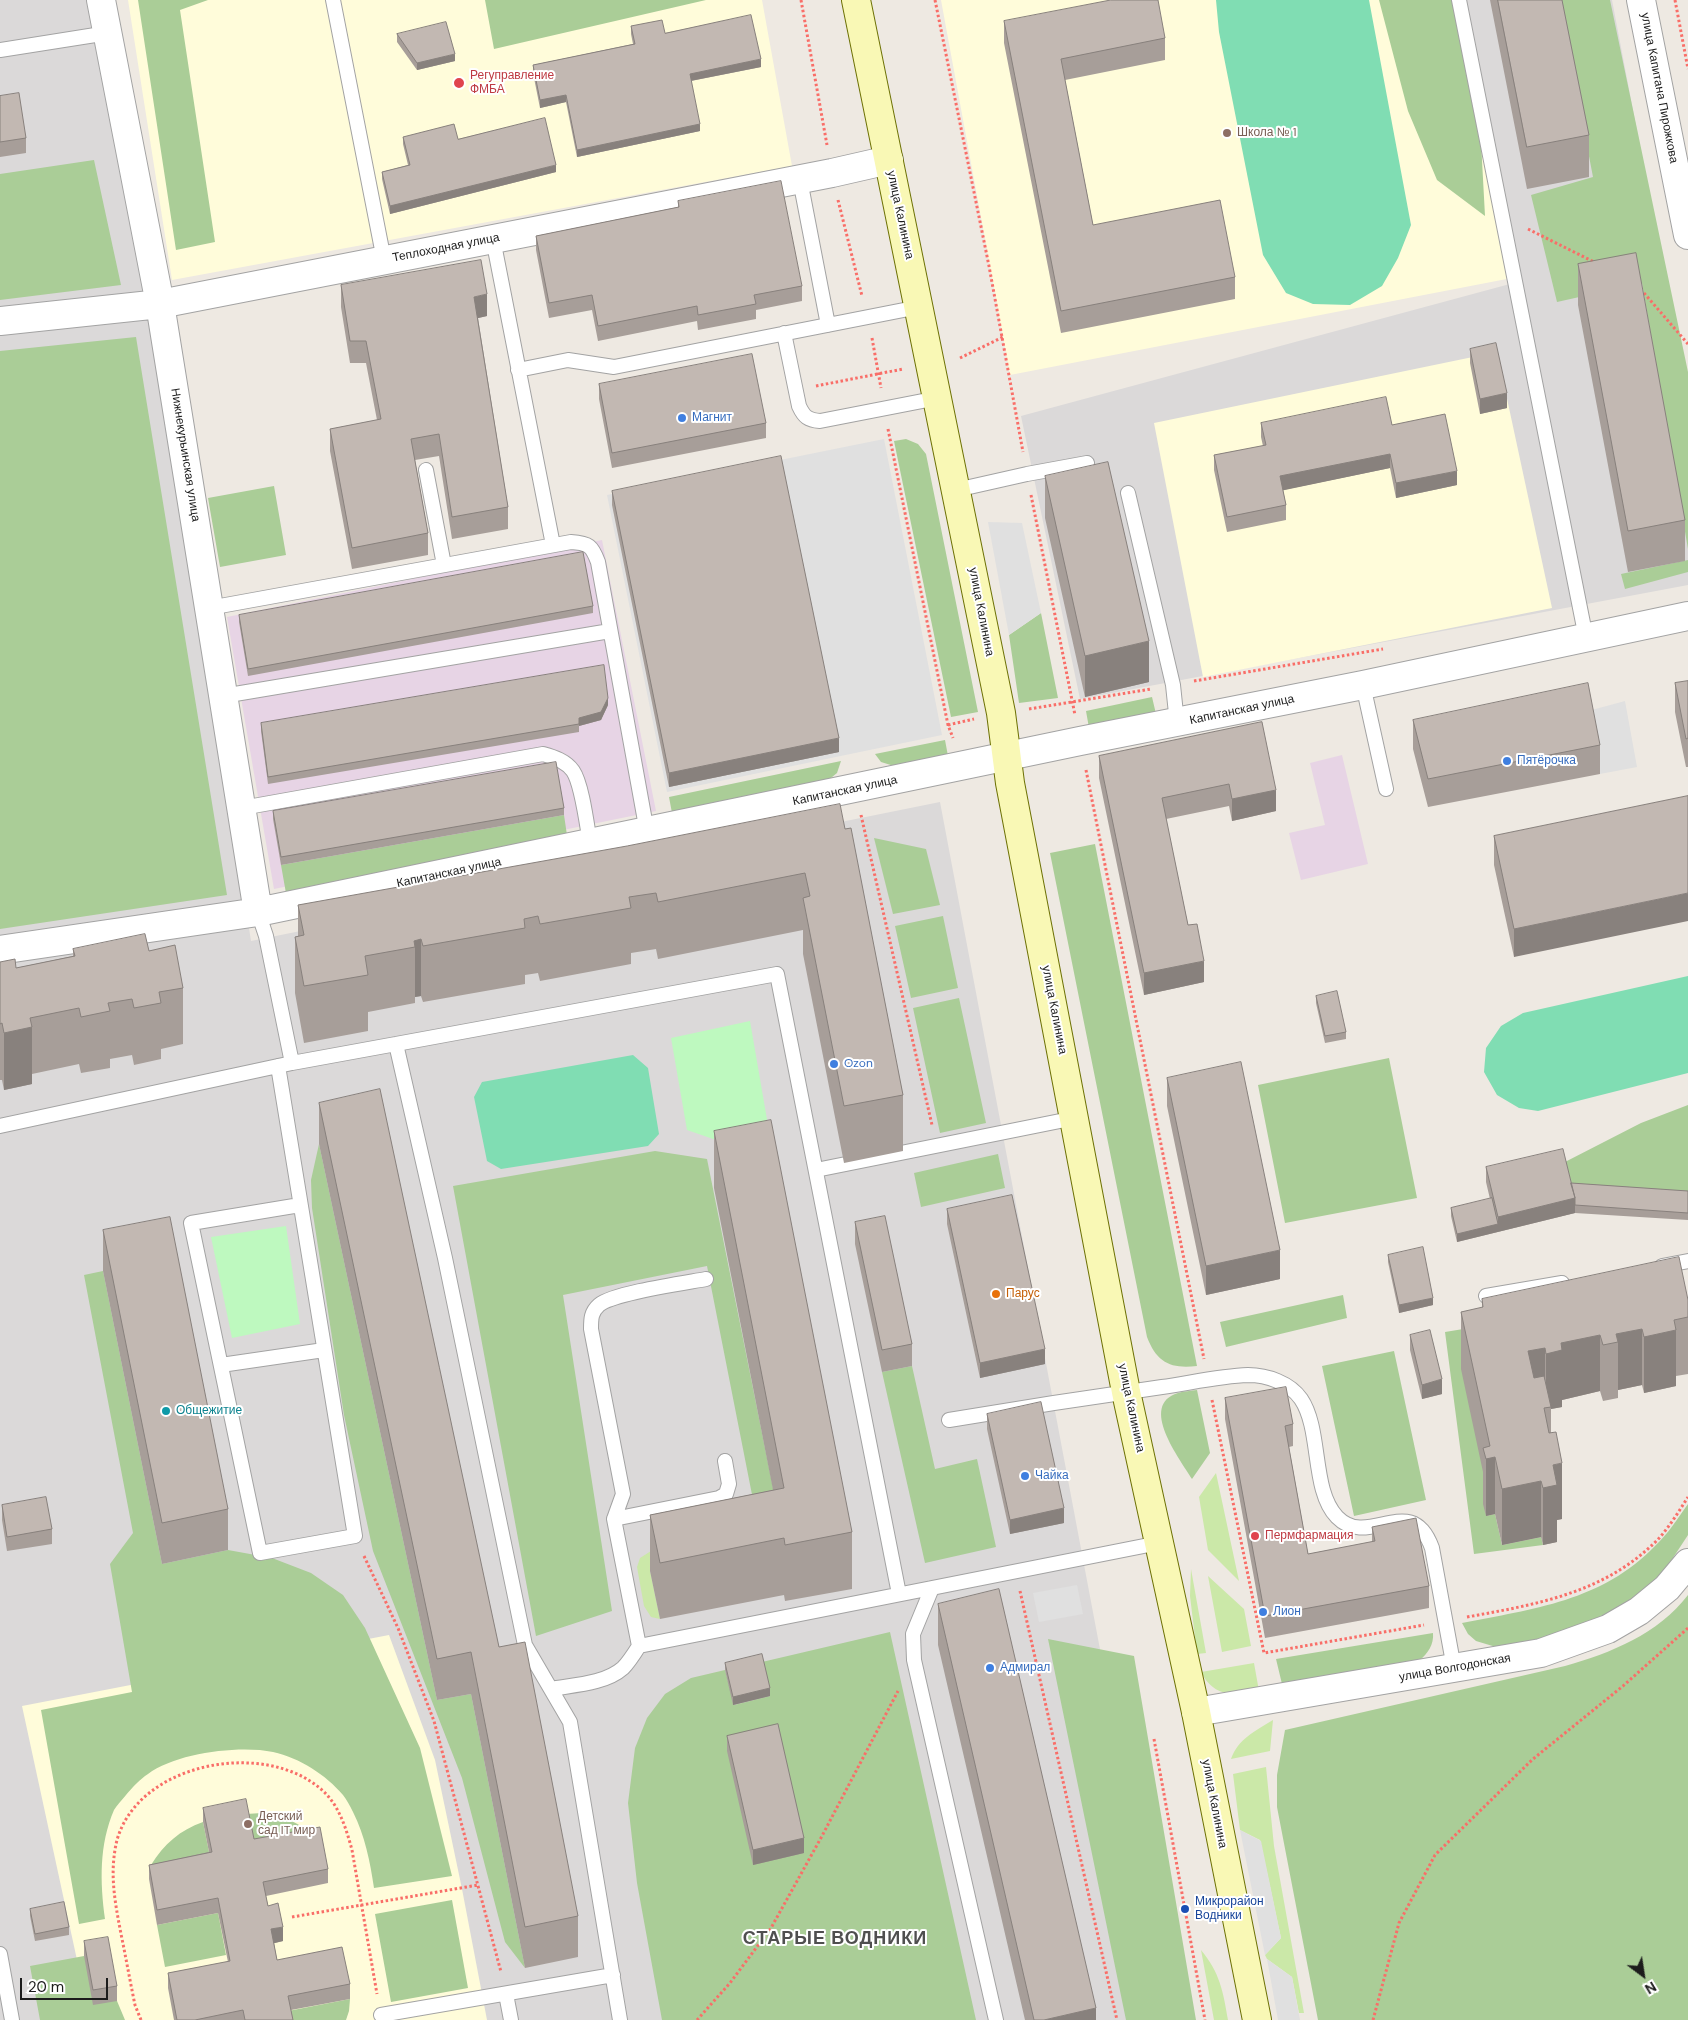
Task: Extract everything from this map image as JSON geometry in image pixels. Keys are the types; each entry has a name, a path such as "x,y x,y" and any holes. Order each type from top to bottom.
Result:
{"main road":[{"name":"улица Калинина","path":"856,0 1001,713 1005,757 1126,1392 1196,1712 1256,2020"}],"street":[{"name":"Нижнекурьинская улица","path":"101,0 160,304 258,912"},
{"name":"улица Капитана Пирожкова","path":"1641,0 1688,236"},
{"name":"Теплоходная улица","path":"0,321 160,304 800,180 889,160"},
{"name":"Капитанская улица","path":"0,950 258,912 1080,741 1363,685 1688,616"},
{"name":"улица Волгодонская","path":"1196,1712 1541,1653 1608,1629 1639,1611 1667,1588 1688,1562"}],"lane":[{"path":"333,0 384,260"},
{"path":"1459,0 1586,638"},
{"path":"0,50 108,33"},
{"path":"800,180 828,325"},
{"path":"493,239 553,545"},
{"path":"518,370 568,360 614,367 919,307"},
{"path":"784,333 799,406 803,415 810,420 820,421 938,398"},
{"path":"956,490 1087,463"},
{"path":"426,470 444,565"},
{"path":"1128,494 1173,685 1177,723"},
{"path":"209,608 553,545 571,542 585,543 594,550 598,562 647,832"},
{"path":"223,696 610,631"},
{"path":"1363,685 1386,789"},
{"path":"242,808 543,754 555,757 566,763 574,772 578,782 590,843"},
{"path":"258,912 266,936 285,1064 300,1205 354,1536 260,1553 191,1223 300,1205"},
{"path":"0,1126 285,1064 777,974 899,1594"},
{"path":"396,1044 445,1258 525,1645 570,1722 620,2020"},
{"path":"816,1170 1075,1118"},
{"path":"1650,1268 1688,1261"},
{"path":"639,1646 614,1519 623,1494 590,1329 591,1315 599,1304 616,1297 706,1279"},
{"path":"1486,1296 1573,1281"},
{"path":"221,1365 324,1350"},
{"path":"949,1420 1248,1375 1278,1381 1292,1389 1302,1400 1308,1415 1325,1495 1333,1511 1344,1522 1355,1528 1368,1528 1404,1520 1422,1529 1432,1548 1454,1668"},
{"path":"614,1519 719,1498 726,1494 729,1484 725,1461"},
{"path":"551,1689 599,1680 616,1674 623,1668 639,1646 1159,1543"},
{"path":"932,1588 913,1634 914,1660 996,2020"},
{"path":"0,1954 12,2020"},
{"path":"380,2015 613,1975"},
{"path":"506,1994 511,2020"}],"path":[{"path":"936,0 1003,337 1027,474 1072,703 1264,1653 1554,1600 1582,1590 1609,1577 1652,1546 1669,1526 1688,1498"},
{"path":"1674,0 1688,69"},
{"path":"1501,216 1599,265"},
{"path":"1644,293 1688,344"},
{"path":"960,358 1003,337"},
{"path":"796,390 907,368"},
{"path":"948,725 1001,713 1072,703 1387,648"},
{"path":"861,814 936,1145"},
{"path":"354,1536 398,1628 434,1722 506,1994"},
{"path":"1015,1572 1117,2020"},
{"path":"1373,2020 1399,1923 1435,1855 1533,1759 1623,1686 1688,1628"},
{"path":"698,2020 730,1983 771,1928 822,1836 914,1660"},
{"path":"1154,1738 1205,2020"},
{"path":"140,2020 135,2005 114,1898 113,1860 118,1838 127,1820 149,1793 165,1781 206,1766 239,1763 283,1768 311,1781 333,1802 346,1830 352,1850 380,2015"},
{"path":"292,1917 478,1885"}],"shaded area":[{"path":"0,0 107,0 251,941 940,802 1170,2020 0,2020"},
{"name":"Регуправление ФМБА","path":"128,0 762,0 792,166 172,280"},
{"name":"Школа № 1","path":"941,0 1462,0 1517,277 1010,375"},
{"path":"1466,0 1612,0 1688,398 1688,585 1080,699 1021,416 1521,281"},
{"path":"1497,352 1552,608 1203,677 1154,423"},
{"path":"884,439 942,735 667,792 607,495"},
{"path":"988,522 1022,523 1041,613 1009,635"},
{"path":"602,540 656,811 274,889 227,617"},
{"path":"1625,701 1637,767 1600,774 1588,711"},
{"path":"1342,755 1368,864 1301,880 1289,833 1325,825 1310,763"},
{"path":"1077,1585 1083,1614 1039,1622 1033,1593"},
{"name":"Детский сад IT мир","path":"389,1635 435,1760 487,2020 90,2020 22,1706"},
{"path":"1240,1830 1261,1841 1281,1938 1265,1955"},
{"path":"1267,1959 1292,1977 1300,2020 1278,2020"}],"green space":[{"path":"138,0 208,0 180,10 215,242 176,250"},
{"path":"485,0 706,0 494,49"},
{"path":"1216,0 1369,0 1411,225 1398,258 1382,286 1350,305 1313,304 1286,293 1263,255 1219,32"},
{"path":"1379,0 1455,0 1480,123 1485,216 1437,180 1408,111"},
{"path":"1559,0 1610,0 1688,372 1688,549 1642,283 1557,302 1531,195 1593,177"},
{"path":"94,160 121,285 0,300 0,174"},
{"path":"136,337 227,895 0,929 0,351"},
{"path":"906,439 918,444 926,454 978,712 951,717 894,441"},
{"path":"274,486 286,555 220,567 208,498"},
{"path":"1688,560 1688,572 1625,589 1621,574"},
{"path":"1041,613 1058,698 1019,703 1009,635"},
{"path":"1152,697 1156,714 1089,728 1086,711"},
{"path":"945,740 948,756 894,766 881,762 875,754"},
{"path":"841,761 837,773 826,782 672,813 669,797"},
{"path":"564,815 568,842 287,899 281,865"},
{"path":"874,838 926,849 940,905 893,914"},
{"path":"1095,844 1197,1366 1172,1365 1166,1362 1155,1353 1147,1337 1050,853"},
{"path":"943,916 958,988 911,998 895,926"},
{"path":"1688,976 1688,1073 1538,1111 1519,1108 1497,1095 1484,1072 1486,1048 1501,1026 1523,1013"},
{"path":"959,998 986,1123 940,1133 913,1008"},
{"path":"750,1021 774,1160 687,1130 671,1038"},
{"path":"633,1055 648,1068 659,1134 648,1146 501,1169 487,1161 474,1097 482,1082"},
{"path":"1389,1058 1417,1198 1285,1223 1258,1085"},
{"path":"1688,1105 1688,1199 1570,1190 1563,1163 1641,1123"},
{"path":"319,1144 437,1700 471,1694 525,1968 505,1942 462,1778 373,1551 344,1415 312,1208 311,1180"},
{"path":"655,1151 707,1159 779,1518 757,1520 707,1266 563,1295 612,1611 536,1636 453,1186"},
{"path":"998,1154 1005,1188 921,1207 914,1173"},
{"path":"286,1226 300,1324 232,1338 211,1237"},
{"path":"103,1271 162,1564 228,1550 272,1558 311,1573 343,1595 365,1628 420,1748 452,1876 374,1888 361,1830 350,1805 329,1781 312,1768 293,1758 259,1750 226,1750 191,1756 160,1767 148,1774 131,1789 114,1810 103,1850 102,1891 105,1919 79,1924 41,1710 132,1692 110,1564 133,1533 84,1275"},
{"path":"1676,1294 1482,1355 1490,1503 1486,1516 1495,1514 1502,1545 1541,1537 1543,1545 1474,1554 1445,1332"},
{"path":"1343,1295 1347,1318 1226,1347 1220,1322"},
{"path":"1394,1351 1426,1500 1354,1516 1322,1366"},
{"path":"912,1366 935,1469 977,1459 996,1547 925,1563 882,1372"},
{"path":"1197,1390 1210,1453 1192,1479 1165,1433 1162,1409 1167,1399 1178,1393"},
{"path":"1216,1473 1239,1581 1208,1550 1199,1497"},
{"path":"1688,1504 1688,1535 1667,1567 1649,1586 1609,1616 1556,1636 1496,1647 1476,1641 1468,1634 1462,1623 1515,1613 1565,1600 1589,1591 1612,1579 1634,1565 1660,1541"},
{"path":"651,1551 650,1571 660,1619 651,1617 644,1606 637,1567 640,1558"},
{"path":"1191,1569 1206,1653 1197,1654 1190,1596"},
{"path":"1208,1576 1244,1609 1251,1646 1222,1652"},
{"path":"1688,1595 1688,2020 1318,2020 1277,1807 1277,1775 1285,1730 1582,1661 1616,1648 1648,1631 1663,1621"},
{"path":"890,1632 976,2020 662,2020 637,1883 628,1803 635,1748 647,1718 665,1694 691,1678 725,1670 734,1705 770,1696 762,1662"},
{"path":"1433,1633 1430,1648 1419,1661 1282,1684 1276,1659"},
{"path":"1048,1639 1134,1656 1196,2020 1126,2020"},
{"path":"1254,1663 1259,1691 1226,1693 1219,1691 1206,1681 1201,1672"},
{"path":"1273,1720 1270,1751 1231,1759 1243,1741"},
{"path":"1266,1767 1274,1846 1304,2013 1299,2013 1292,1977 1267,1959 1265,1955 1281,1938 1260,1840 1240,1830 1233,1774"},
{"path":"262,1813 286,1819 308,1831 254,1854 246,1814"},
{"path":"203,1822 212,1867 151,1865 173,1839 187,1829"},
{"path":"452,1900 468,1988 391,2002 375,1914"},
{"path":"218,1913 226,1955 165,1967 157,1925"},
{"path":"1201,1950 1217,1975 1228,2020 1214,2020"},
{"path":"84,1956 117,2001 125,2020 40,2020 30,1966"},
{"path":"350,1999 346,2020 290,2020 288,2011"}],"building":[{"path":"1111,0 1158,0 1165,38 1061,59 1093,225 1220,200 1235,277 1061,311 1004,21"},
{"path":"1498,0 1562,0 1589,135 1527,147"},
{"path":"751,15 761,59 690,74 700,124 577,150 566,95 540,100 533,65 635,44 631,26 662,20 665,33"},
{"path":"446,22 455,54 417,63 397,34"},
{"path":"19,93 26,138 0,142 0,96"},
{"path":"545,118 556,165 390,206 382,172 410,165 403,137 454,124 458,139"},
{"path":"781,181 802,286 754,295 756,304 698,315 697,306 598,326 592,295 549,303 536,236 679,207 678,201"},
{"path":"1636,253 1685,520 1628,531 1578,264"},
{"path":"481,260 487,294 474,297 508,507 452,517 439,434 411,439 428,533 352,548 330,429 381,419 366,341 350,341 341,285"},
{"path":"1496,343 1507,393 1480,399 1470,349"},
{"name":"Магнит","path":"752,354 766,423 612,453 599,384"},
{"path":"1386,397 1392,425 1445,414 1457,471 1396,483 1390,454 1280,476 1286,505 1227,517 1214,455 1266,445 1261,423"},
{"path":"781,456 839,738 669,773 612,491"},
{"path":"1108,462 1149,641 1085,656 1045,476"},
{"path":"583,552 593,606 248,669 239,615"},
{"path":"604,665 608,698 601,712 579,718 579,724 268,777 261,723"},
{"path":"1688,681 1688,738 1686,739 1675,683"},
{"path":"1588,683 1600,745 1428,779 1413,720"},
{"path":"1262,722 1276,790 1232,799 1229,784 1162,798 1188,925 1197,924 1204,961 1144,973 1099,756"},
{"path":"556,762 564,808 281,857 273,811"},
{"path":"1688,796 1688,893 1514,929 1494,836"},
{"path":"840,804 845,829 851,828 903,1095 844,1106 803,898 810,896 805,873 658,902 656,893 629,897 631,908 540,924 538,916 524,919 525,928 423,946 421,939 414,941 415,947 365,956 368,975 304,986 295,937 304,935 298,905 627,846"},
{"path":"145,934 149,951 175,945 183,988 159,992 161,1003 134,1008 132,999 108,1003 110,1011 81,1017 79,1008 30,1018 32,1027 4,1033 2,1023 0,1024 0,962 15,959 16,968 75,956 73,949"},
{"path":"1337,991 1346,1032 1325,1036 1316,996"},
{"path":"1241,1062 1280,1250 1206,1266 1167,1078"},
{"path":"380,1089 499,1647 525,1642 578,1916 525,1927 471,1652 437,1659 319,1103"},
{"path":"771,1120 852,1532 785,1545 784,1538 660,1563 650,1515 784,1488 714,1131"},
{"path":"1563,1149 1575,1198 1498,1217 1486,1167"},
{"path":"1571,1183 1688,1191 1688,1213 1575,1205"},
{"name":"Парус","path":"1012,1195 1045,1349 980,1363 947,1209"},
{"path":"1492,1198 1498,1224 1457,1234 1451,1208"},
{"path":"885,1216 912,1344 882,1350 855,1222"},
{"name":"Общежитие","path":"170,1217 228,1509 162,1523 103,1230"},
{"path":"1423,1247 1433,1298 1399,1305 1388,1255"},
{"path":"1679,1257 1688,1300 1688,1317 1674,1320 1676,1330 1644,1337 1642,1329 1616,1334 1618,1342 1603,1345 1600,1335 1561,1343 1562,1350 1546,1354 1545,1348 1528,1351 1534,1378 1544,1376 1551,1407 1544,1408 1549,1433 1556,1432 1562,1463 1553,1465 1557,1485 1543,1488 1541,1481 1502,1489 1495,1457 1486,1459 1483,1448 1490,1446 1461,1312 1483,1307 1482,1299"},
{"path":"1430,1330 1442,1379 1422,1385 1410,1335"},
{"path":"1286,1387 1293,1424 1285,1426 1308,1554 1375,1541 1372,1527 1416,1518 1429,1586 1265,1616 1225,1398"},
{"name":"Чайка","path":"1041,1402 1064,1508 1010,1520 987,1414"},
{"path":"46,1497 52,1529 7,1537 2,1505"},
{"path":"999,1589 1096,2008 1044,2020 1034,2020 938,1604"},
{"path":"762,1654 770,1688 733,1697 725,1663"},
{"path":"778,1724 804,1838 753,1850 727,1736"},
{"path":"246,1799 254,1839 320,1827 328,1869 263,1882 268,1906 278,1903 283,1927 271,1929 277,1960 342,1947 350,1984 288,1996 293,2020 245,2020 243,2010 195,2020 177,2020 168,1973 230,1961 218,1898 157,1910 149,1865 212,1852 203,1808"},
{"path":"64,1902 69,1927 35,1934 30,1909"},
{"path":"108,1937 117,1986 93,1990 84,1941"}],"place":[{"name":"Регуправление ФМБА","path":"459,83"},
{"name":"Школа № 1","path":"1227,133"},
{"name":"Магнит","path":"682,418"},
{"name":"Пятёрочка","path":"1507,761"},
{"name":"Ozon","path":"834,1064"},
{"name":"Парус","path":"996,1294"},
{"name":"Общежитие","path":"166,1411"},
{"name":"Чайка","path":"1025,1476"},
{"name":"Пермфармация","path":"1255,1536"},
{"name":"Лион","path":"1263,1612"},
{"name":"Адмирал","path":"990,1668"},
{"name":"Детский сад IT мир","path":"248,1824"},
{"name":"Микрорайон Водники","path":"1185,1909"}],"district":[{"name":"СТАРЫЕ ВОДНИКИ","path":"835,1939"}]}
